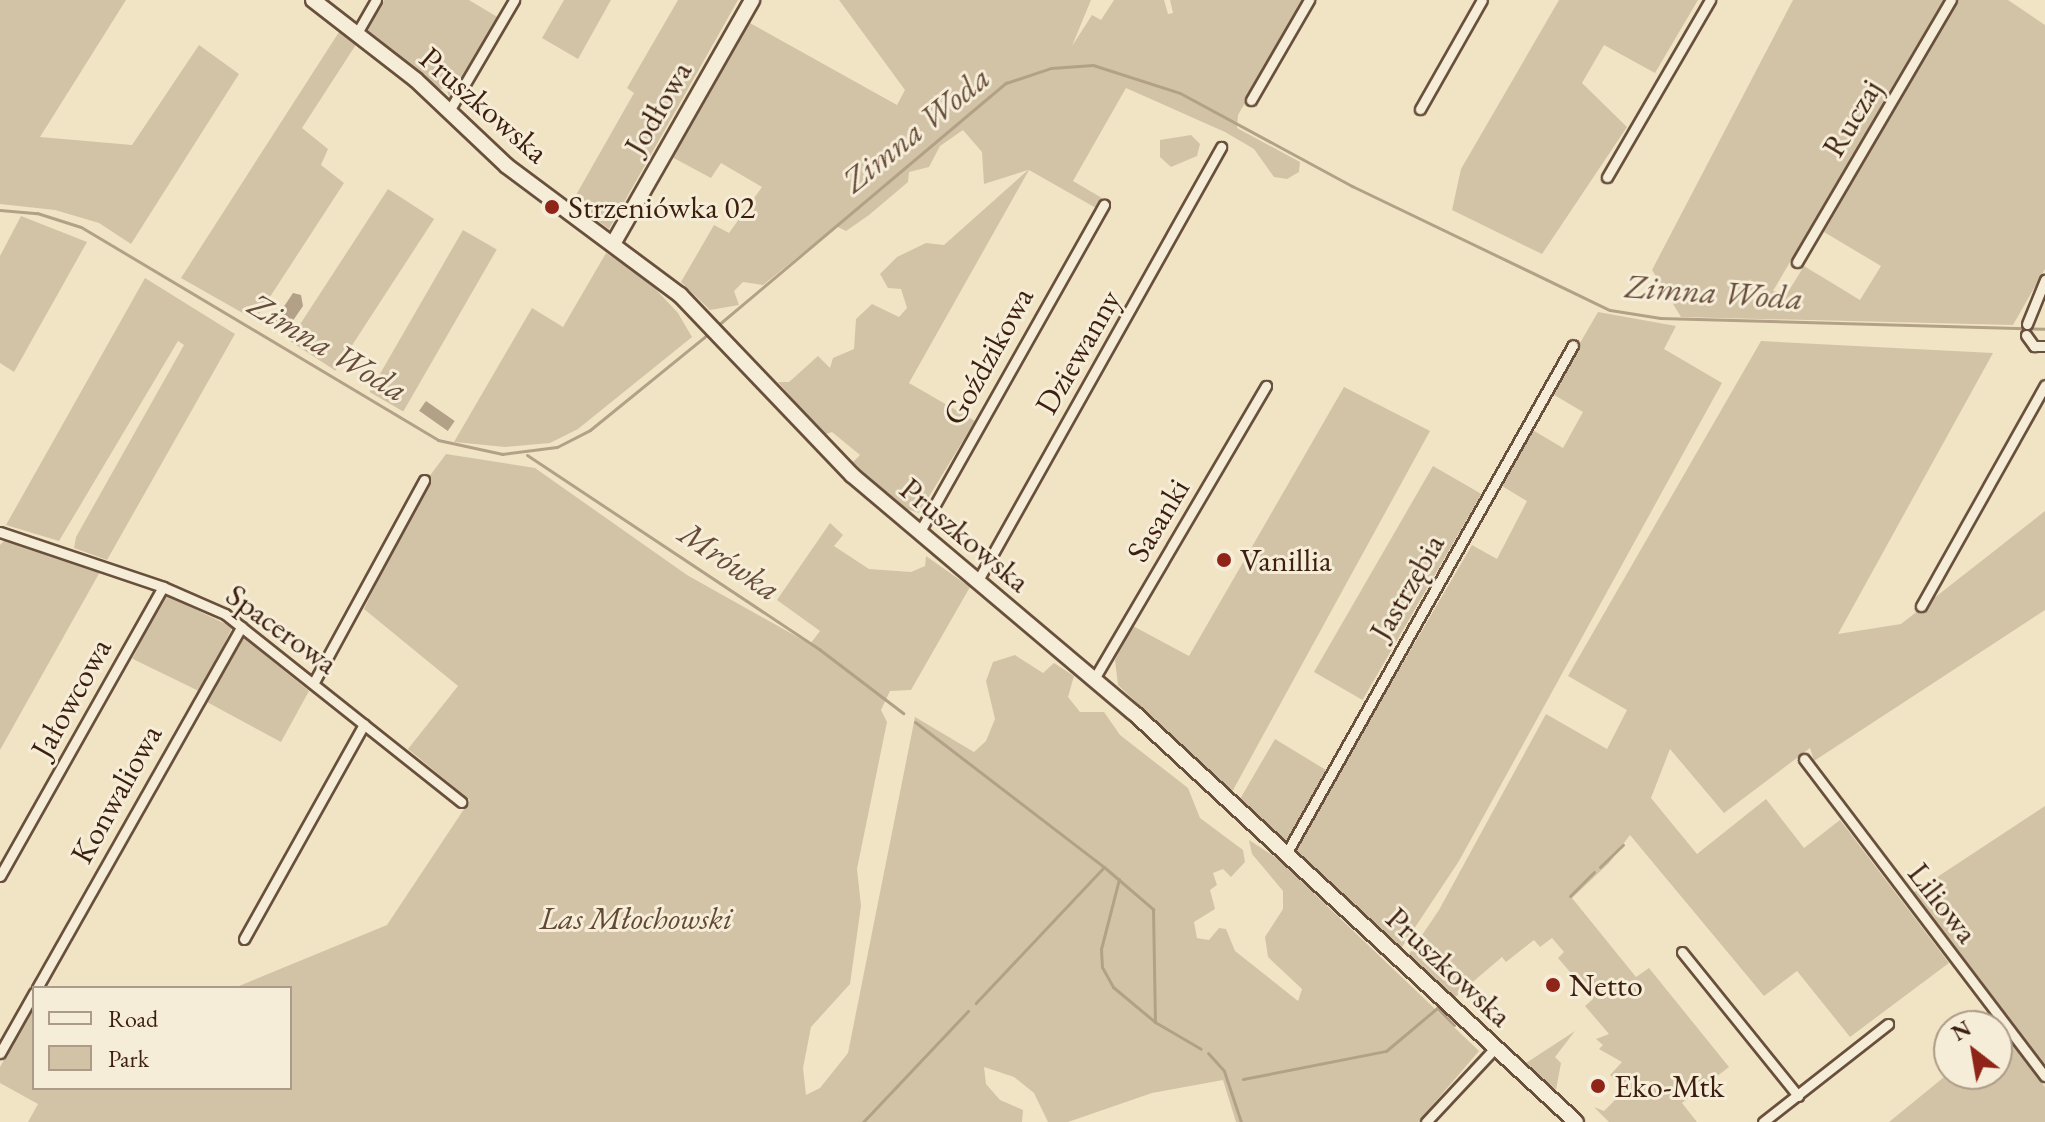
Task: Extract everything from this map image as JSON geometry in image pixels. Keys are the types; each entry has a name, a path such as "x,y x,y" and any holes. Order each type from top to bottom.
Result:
{"street":[{"name":"Pruszkowska","path":"313,0 449,111 507,166 613,244 713,328 833,457 1094,679 1576,1122"},
{"path":"357,33 376,0"},
{"path":"449,111 514,0"},
{"name":"Jodłowa","path":"613,244 752,0"},
{"path":"1251,100 1309,0"},
{"path":"1420,109 1482,0"},
{"path":"1607,177 1710,0"},
{"name":"Ruczaj","path":"1797,262 1951,0"},
{"name":"Dziewanny","path":"977,582 1221,147"},
{"name":"Goździkowa","path":"919,533 1104,205"},
{"path":"2045,280 2026,329 2034,346 2045,346"},
{"name":"Jastrzębia","path":"1286,854 1573,345"},
{"path":"1921,606 2045,385"},
{"name":"Sasanki","path":"1094,679 1266,386"},
{"path":"314,682 424,480"},
{"name":"Spacerowa","path":"0,532 163,587 241,627 314,682 461,802"},
{"name":"Jałowcowa","path":"0,876 163,587"},
{"name":"Konwaliowa","path":"37,986 241,627"},
{"path":"244,939 364,724"},
{"name":"Liliowa","path":"1804,759 2045,1076"},
{"path":"1682,952 1798,1096"},
{"name":"Konwaliowa","path":"0,1053 32,995"},
{"path":"1763,1122 1888,1024"},
{"path":"1426,1122 1495,1048"}],"green space":[{"path":"0,0 126,0 40,137 132,145 199,45 239,74 131,244 99,223 55,210 0,204"},
{"path":"384,0 469,0 499,18 450,99 445,85 441,90 366,29"},
{"path":"564,0 611,0 578,59 542,38"},
{"path":"678,0 738,0 609,229 572,202 634,93 627,88"},
{"path":"839,0 1091,0 1072,46 1092,15 1101,20 1114,0 1164,0 1168,14 1173,13 1170,0 1305,0 1238,115 1237,128 1300,162 1299,172 1287,179 1274,177 1254,149 1225,132 1126,88 1073,181 1102,198 1096,208 1029,170 909,383 975,421 919,513 898,506 853,462 860,455 832,432 824,435 778,382 789,382 818,356 830,368 833,358 854,349 856,319 872,304 899,317 907,308 901,289 888,288 880,274 897,257 926,243 944,245 1028,170 984,184 982,152 963,130 940,146 929,167 909,172 908,182 846,231 836,226 763,285 743,282 734,291 739,305 710,310 681,282 714,225 729,233 762,187 721,163 711,178 670,156 750,23 897,105 905,90"},
{"path":"1559,0 1698,0 1655,73 1604,45 1582,83 1627,127 1542,254 1452,210 1461,169"},
{"path":"1793,0 1944,0 1773,291 1788,292 1804,266 1860,300 1881,266 1824,232 1956,0 2008,0 2045,25 2045,269 2013,325 1681,317 1652,270"},
{"path":"339,32 357,43 302,128 328,149 321,165 344,183 255,320 181,278"},
{"path":"1191,135 1200,144 1197,156 1171,167 1160,157 1160,140"},
{"path":"388,189 434,219 336,371 289,341"},
{"path":"21,216 87,242 14,372 0,363 0,256"},
{"path":"463,230 497,249 403,411 370,392"},
{"path":"606,253 646,279 678,313 692,337 578,429 550,443 505,447 454,442 532,308 563,327"},
{"path":"145,278 235,334 107,560 74,548 76,537 184,345 178,341 59,541 6,525"},
{"path":"1598,312 1676,326 1664,349 1722,383 1459,861 1400,950 1294,849 1472,545 1497,559 1527,501 1502,486 1531,429 1563,448 1583,412 1551,393"},
{"path":"1761,341 1993,353 1838,634 1901,624 2045,511 2045,610 1814,761 1810,748 1724,813 1670,749 1651,798 1697,854 1766,799 1804,848 1840,820 1949,963 1850,1037 1797,971 1764,996 1630,835 1609,863 1572,898 1636,977 1649,968 1729,1067 1682,1103 1697,1122 1609,1122 1594,1107 1604,1111 1625,1090 1610,1075 1622,1062 1599,1049 1603,1045 1596,1039 1609,1034 1585,1006 1593,999 1558,958 1564,952 1552,938 1540,947 1534,940 1506,962 1502,957 1454,998 1407,957 1439,910 1546,714 1607,749 1627,710 1568,676"},
{"path":"1344,387 1430,431 1232,792 1118,685 1115,660 1133,626 1189,656"},
{"name":"Las Młochowski","path":"446,454 535,468 687,575 810,644 820,631 777,600 830,523 843,535 834,546 869,569 911,572 925,566 926,556 970,587 911,690 890,691 881,710 887,722 857,869 861,906 850,984 811,1027 803,1068 806,1095 820,1088 848,1053 915,717 974,752 986,741 995,719 986,681 993,662 1015,655 1043,673 1054,663 1074,676 1068,697 1080,712 1104,712 1120,735 1188,788 1200,818 1243,850 1245,862 1231,877 1223,869 1213,873 1217,885 1210,890 1215,909 1194,922 1197,938 1209,940 1219,928 1226,929 1235,951 1298,1001 1302,989 1268,957 1265,937 1283,909 1283,891 1252,854 1249,840 1278,859 1479,1051 1418,1122 1236,1122 1223,1080 1152,1093 1068,1122 1048,1122 1034,1093 1014,1077 984,1067 986,1084 1000,1100 1023,1110 1022,1122 28,1122 38,1104 0,1083 0,1067 32,1011 32,1090 292,1090 292,986 239,986 387,925 470,800 408,749 458,686 364,609 426,481"},
{"path":"1433,466 1481,494 1362,700 1314,672"},
{"path":"7,538 101,570 0,750 0,545"},
{"path":"164,594 232,627 201,692 132,659"},
{"path":"244,638 309,691 281,742 205,701"},
{"path":"1275,739 1326,770 1286,842 1240,799"},
{"path":"2045,806 2045,1065 2013,1023 2013,1010 2003,1010 1913,893"},
{"path":"1575,1031 1555,1057 1561,1063 1556,1090 1526,1063"},
{"path":"2013,1046 2045,1087 2045,1122 1889,1122 1933,1086 1933,1090 2013,1090"}],"shaded area":[{"path":"293,293 301,295 303,306 292,322 278,325 275,320"},
{"path":"426,401 455,421 448,431 419,411"}],"waterway":[{"name":"Zimna Woda","path":"717,326 1006,83 1051,68 1093,65 1180,93 1352,186 1610,310 1660,318 2045,329"},
{"name":"Zimna Woda","path":"0,210 37,213 81,227 438,440 502,454 557,447 590,430 708,334"},
{"name":"Mrówka","path":"527,455 819,649 903,713"},
{"name":"Mrówka","path":"915,722 1104,867 976,1003"},
{"path":"1600,867 1623,845"},
{"path":"1104,867 1153,909 1155,1022 1201,1049"},
{"path":"1570,896 1594,872"},
{"path":"1119,879 1101,949 1102,967 1113,987 1155,1022"},
{"path":"1243,1079 1386,1051 1437,1008 1454,1025"},
{"name":"Mrówka","path":"863,1122 968,1011"},
{"path":"1208,1053 1224,1071 1241,1122"}],"place":[{"name":"Strzeniówka 02","path":"552,207"},
{"name":"Vanillia","path":"1224,560"},
{"name":"Netto","path":"1553,985"},
{"name":"Eko-Mtk","path":"1598,1086"}]}
